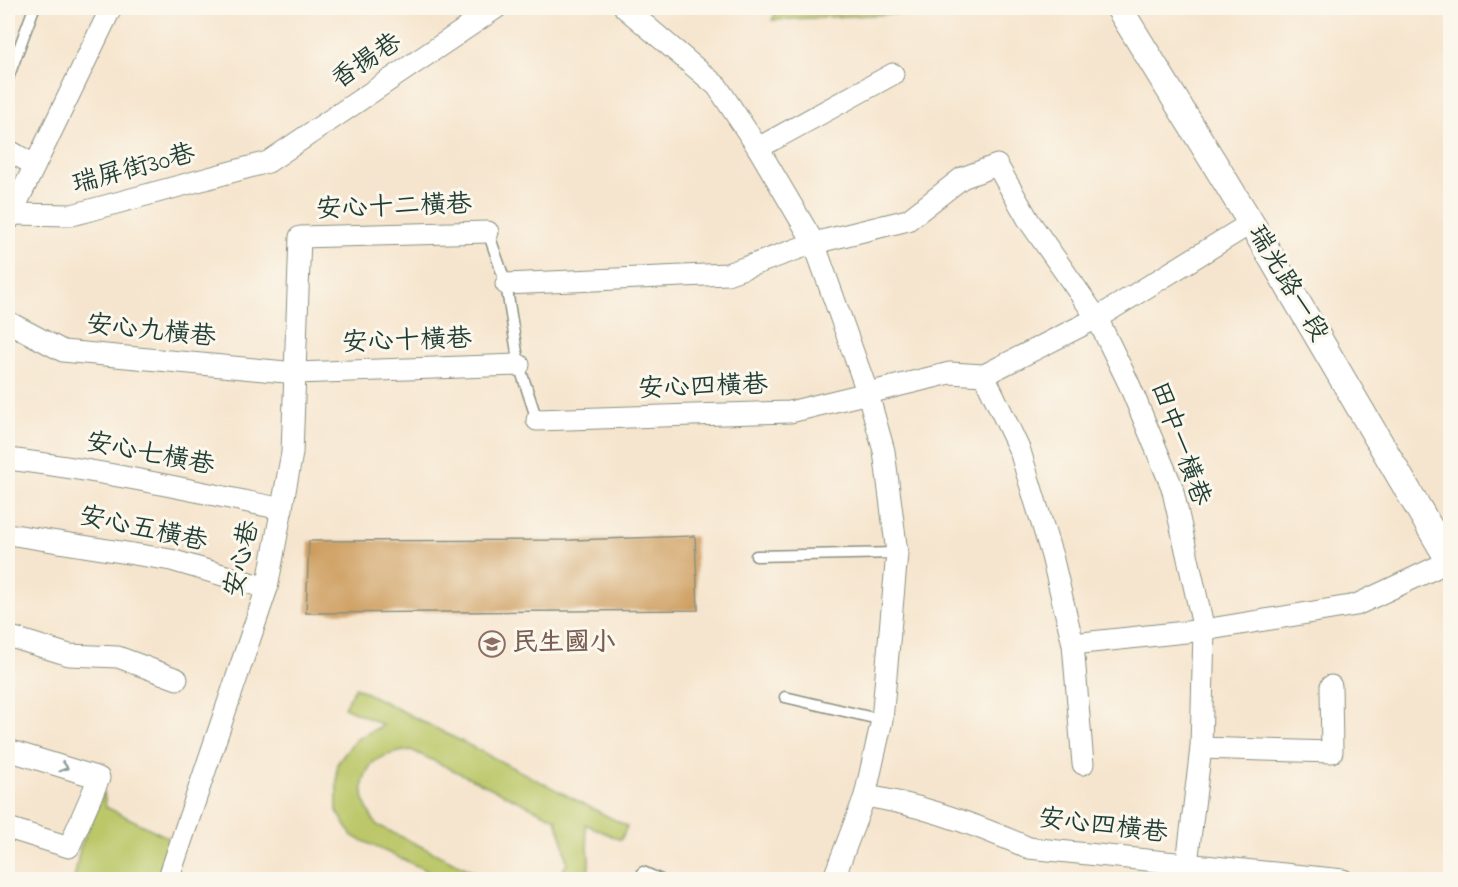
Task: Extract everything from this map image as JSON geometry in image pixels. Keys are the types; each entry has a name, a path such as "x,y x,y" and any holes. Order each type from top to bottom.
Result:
{"street":[{"path":"9,218 111,8"},
{"name":"香揚巷","path":"268,162 496,8"},
{"path":"624,8 717,86 758,148 814,243 868,394 884,451 897,553 882,720 865,796 833,879"},
{"name":"瑞光路一段","path":"1119,8 1251,223 1450,562"},
{"path":"758,148 893,74"},
{"path":"8,150 34,165"},
{"name":"瑞屏街30巷","path":"9,218 72,215 268,162"},
{"name":"田中一橫巷","path":"814,243 908,220 962,178 997,165 1029,221 1097,318 1129,384 1172,486 1204,630 1201,748 1186,872"},
{"path":"868,394 951,373 984,375 1097,318 1251,223"},
{"name":"安心十二橫巷","path":"300,237 488,232"},
{"name":"安心巷","path":"168,879 267,588 292,453 300,237"},
{"path":"506,284 727,274 814,243"},
{"name":"安心九橫巷","path":"8,322 63,351 296,373"},
{"name":"安心十橫巷","path":"296,373 519,365"},
{"path":"984,375 1020,452 1052,556 1073,644 1083,764"},
{"name":"安心四橫巷","path":"537,420 790,412 868,394"},
{"name":"安心七橫巷","path":"8,459 56,464 167,484 282,509"},
{"name":"安心五橫巷","path":"8,534 171,560 267,588"},
{"path":"1073,644 1204,630 1356,605 1450,562"},
{"path":"8,636 69,655 118,657 177,679"},
{"path":"1201,748 1332,752 1331,686"},
{"path":"8,750 99,778 69,847 8,828"},
{"name":"安心四橫巷","path":"865,796 890,799 977,826 1029,848 1186,872 1343,879"}],"lane":[{"path":"8,78 34,8"},
{"path":"488,232 506,284 519,365 537,420"},
{"path":"756,556 897,553"},
{"path":"785,697 882,720"},
{"path":"643,872 661,879"}],"green space":[{"path":"778,8 1009,8 772,20"},
{"path":"355,687 627,826 621,840 585,824 589,859 586,879 558,879 567,863 556,819 411,750 383,757 370,766 363,786 364,800 369,813 377,825 488,879 445,879 352,836 337,811 337,764 355,740 383,725 344,707"},
{"path":"104,792 106,807 171,839 158,879 74,880 80,848"}],"building":[{"path":"695,536 698,610 306,613 309,541 571,540"}],"place":[{"name":"民生國小","path":"492,644"}]}
